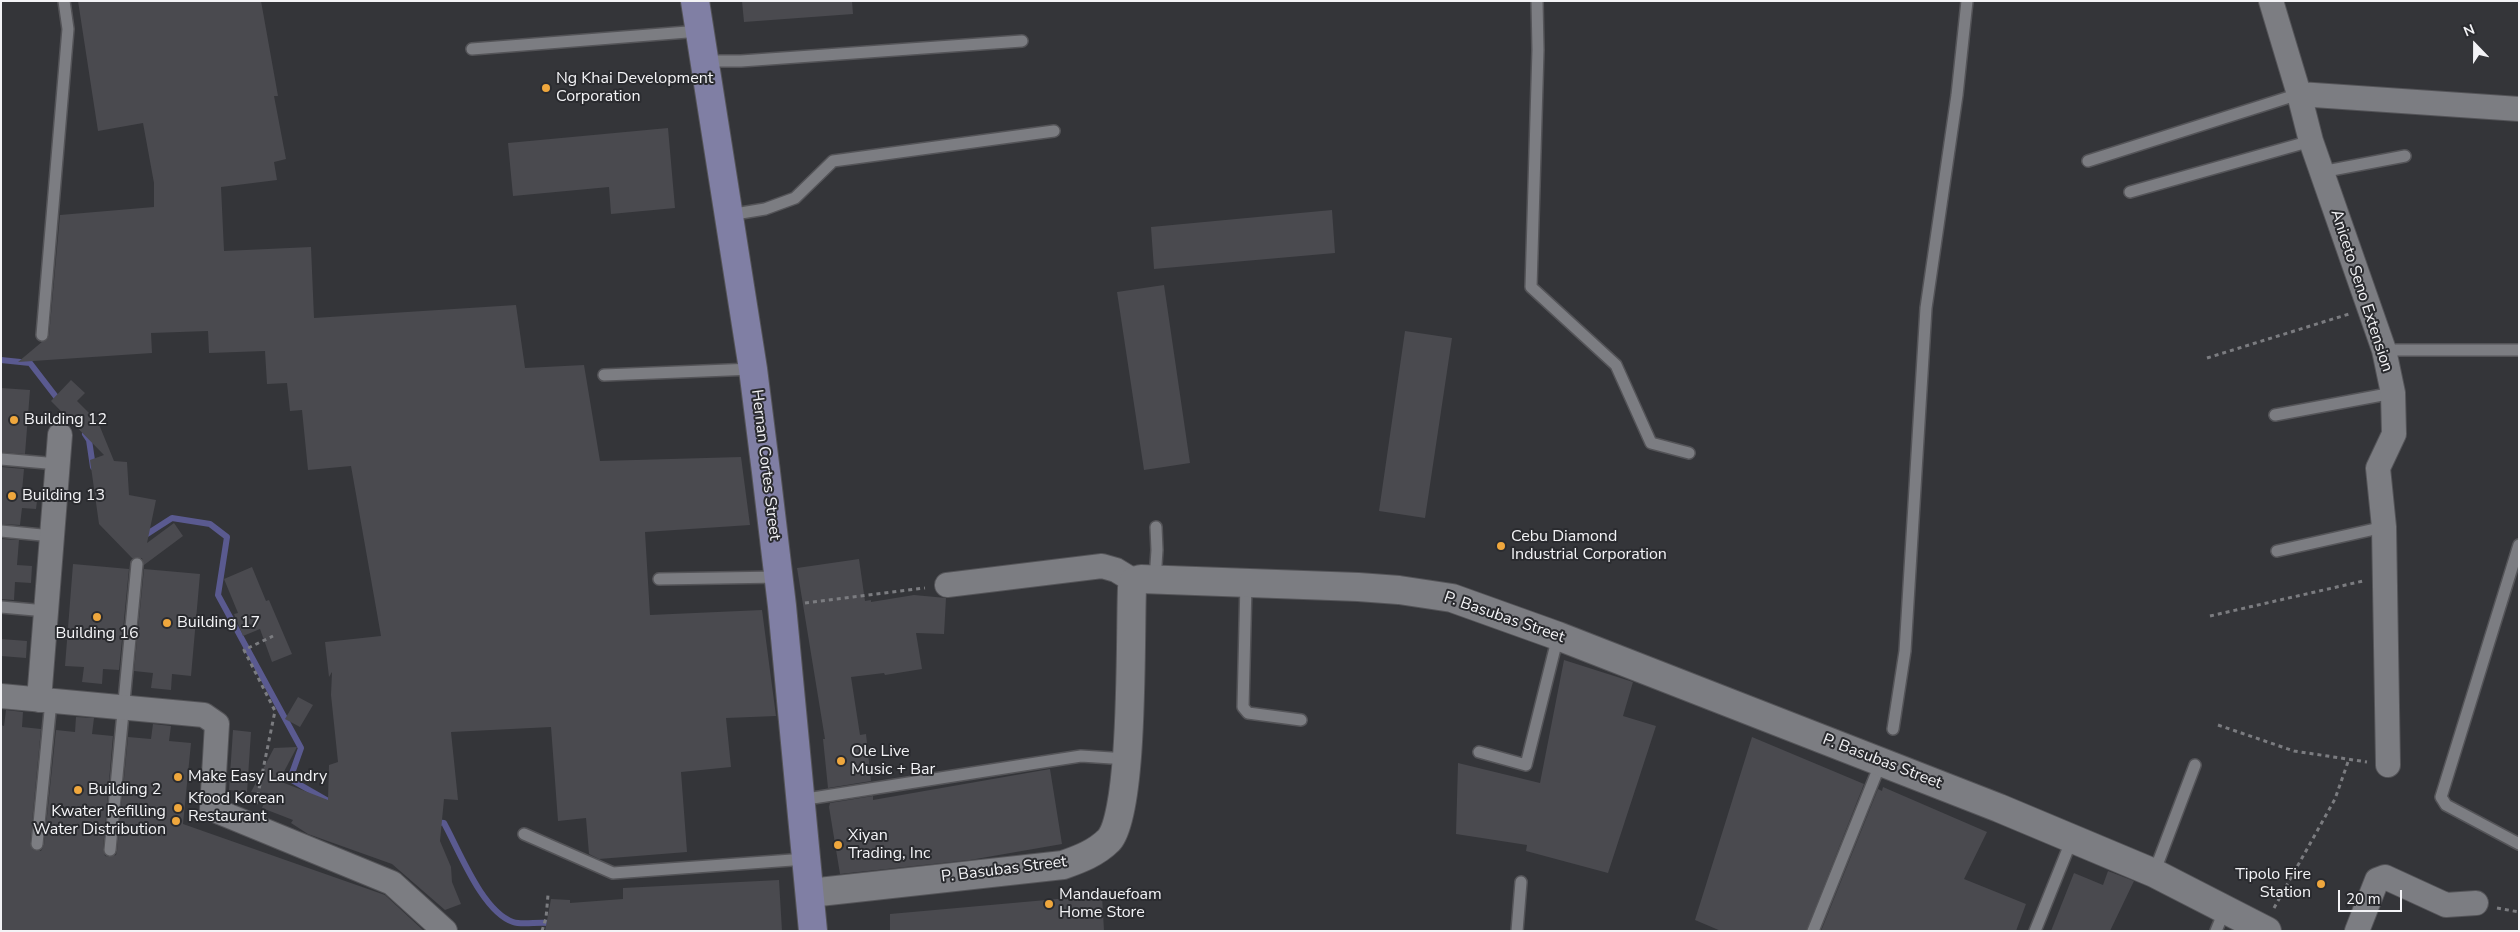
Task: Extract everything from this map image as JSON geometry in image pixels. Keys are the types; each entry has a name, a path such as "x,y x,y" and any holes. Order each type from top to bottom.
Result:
{"main road":[{"name":"Hernan Cortes Street","path":"695,1 753,369 782,606 813,931"}],"street":[{"name":"Aniceto Seno Extension","path":"2271,1 2321,172 2384,350 2393,393 2394,434 2378,468 2384,527 2388,765"},
{"path":"2299,94 2519,109"},
{"path":"45,700 46,611 60,435"},
{"path":"946,585 1102,566 1144,580"},
{"name":"P. Basubas Street","path":"810,893 1063,865 1091,854 1110,839 1120,818 1128,759 1132,588 1144,580 1383,588 1452,598 1558,636 2072,839 2154,873 2220,920 2265,930"},
{"path":"1,696 204,715 217,724 212,809 264,832 392,883 445,931"},
{"path":"2357,931 2377,880 2384,877 2446,905 2476,903"}],"lane":[{"path":"42,335 68,28 64,1"},
{"path":"1537,1 1538,50 1531,287 1616,365 1652,443 1689,453"},
{"path":"1893,729 1905,651 1926,308 1957,95 1967,1"},
{"path":"472,49 700,31"},
{"path":"704,61 741,61 1022,41"},
{"path":"2088,161 2299,94"},
{"path":"729,215 765,209 795,198 833,161 1054,131"},
{"path":"2130,192 2311,141"},
{"path":"2321,172 2405,156"},
{"path":"2384,350 2519,350"},
{"path":"604,375 753,369"},
{"path":"2275,415 2393,393"},
{"path":"1,459 58,464"},
{"path":"1144,580 1157,550 1156,527"},
{"path":"2277,551 2384,527"},
{"path":"1,531 52,536"},
{"path":"2519,545 2441,797 2446,805 2519,844"},
{"path":"110,850 125,708 137,564"},
{"path":"659,579 778,577"},
{"path":"1246,583 1243,707 1248,713 1301,720"},
{"path":"1,606 46,611"},
{"path":"1479,752 1526,765 1558,636"},
{"path":"37,844 45,700"},
{"path":"800,800 1081,756 1128,759"},
{"path":"1813,931 1881,762"},
{"path":"2154,873 2195,765"},
{"path":"524,834 613,873 806,859"},
{"path":"2035,931 2072,839"},
{"path":"1517,931 1521,882"}],"path":[{"path":"2207,358 2368,308"},
{"path":"2210,616 2384,576"},
{"path":"782,606 946,585"},
{"path":"264,832 270,821 269,816 255,809 275,710 244,650 273,636"},
{"path":"2218,725 2294,751 2388,765"},
{"path":"2265,930 2335,799 2349,759"},
{"path":"542,931 546,918 548,895"}],"building":[{"path":"78,1 261,1 278,96 274,96 286,159 274,162 277,180 221,187 224,251 311,247 314,318 516,305 525,368 584,365 600,461 741,457 750,525 645,532 650,615 762,610 776,716 726,718 731,767 681,772 687,852 599,859 589,854 586,818 558,821 551,727 451,732 458,800 444,799 440,841 451,867 452,882 461,904 445,910 392,864 308,834 291,823 293,820 262,808 268,793 251,792 274,748 297,747 279,781 328,800 329,765 338,762 331,695 332,672 329,677 325,642 381,636 351,466 308,470 302,410 290,411 287,383 267,384 265,351 209,353 208,331 151,333 152,353 18,362 49,336 60,215 154,207 154,183 143,123 98,131"},
{"path":"742,1 852,1 853,14 744,22"},
{"path":"668,128 675,208 611,214 609,187 513,196 508,143"},
{"path":"1332,210 1335,253 1154,269 1151,227"},
{"path":"1164,285 1190,463 1144,470 1117,292"},
{"path":"1405,331 1452,338 1425,518 1379,511"},
{"path":"71,380 85,393 77,401 98,422 114,461 127,462 129,495 156,500 147,543 174,523 183,536 144,565 142,558 132,558 99,524 90,460 104,455 51,401"},
{"name":"Building 12","path":"1,388 30,390 25,454 1,452"},
{"name":"Building 13","path":"1,467 24,469 22,491 38,493 36,509 22,508 20,525 1,524"},
{"path":"1,539 19,540 17,565 32,566 31,583 15,582 14,600 1,599"},
{"path":"859,559 865,601 871,600 871,602 914,595 946,598 944,634 916,633 922,669 885,675 884,673 851,677 860,735 866,734 871,781 828,788 823,739 825,739 797,568"},
{"name":"Building 16","path":"73,564 129,569 119,670 103,669 102,684 82,682 84,667 65,666"},
{"path":"252,567 266,601 269,600 292,654 272,662 260,629 243,636 234,614 238,613 224,579"},
{"name":"Building 17","path":"144,569 200,574 191,676 172,674 171,690 151,688 153,673 134,671"},
{"path":"1,639 27,641 26,658 1,656"},
{"path":"1564,660 1633,682 1623,716 1656,726 1608,873 1526,851 1527,845 1456,834 1458,763 1540,783"},
{"path":"298,697 313,705 300,727 285,719"},
{"path":"6,710 23,712 22,727 41,729 30,843 33,850 41,851 44,845 56,730 75,732 76,717 94,718 92,734 113,736 103,849 105,856 110,857 116,855 117,851 128,737 151,739 153,724 171,726 169,741 191,743 183,824 385,895 424,931 1,931 1,725 4,726"},
{"path":"233,730 251,732 247,792 229,790"},
{"path":"1752,737 1864,784 1806,931 1721,931 1695,920"},
{"path":"1050,769 1062,844 970,860 840,874 829,807 830,803 873,796 873,800"},
{"path":"1883,787 1987,832 1964,879 2026,904 2016,931 1821,931 1878,789 1882,791"},
{"path":"2108,871 2134,881 2110,931 2051,931 2074,873 2103,885"},
{"path":"779,880 782,931 545,931 551,899 570,900 570,903 623,899 623,888"},
{"name":"Mandauefoam Home Store","path":"1102,895 1104,931 890,931 890,914"}],"waterway":[{"path":"1,360 30,363 60,402"},
{"path":"85,434 89,440 93,467"},
{"path":"144,536 172,518 210,524 227,537 218,595 301,748 290,779 330,802"},
{"path":"435,822 444,823 473,879 491,906 502,916 517,923 555,924"}],"place":[{"name":"Ng Khai Development Corporation","path":"546,88"},
{"name":"Building 12","path":"14,420"},
{"name":"Building 13","path":"12,496"},
{"name":"Cebu Diamond Industrial Corporation","path":"1501,546"},
{"name":"Building 16","path":"97,617"},
{"name":"Building 17","path":"167,623"},
{"name":"Ole Live Music + Bar","path":"841,761"},
{"name":"Make Easy Laundry","path":"178,777"},
{"name":"Building 2","path":"78,790"},
{"name":"Kfood Korean Restaurant","path":"178,808"},
{"name":"Kwater Refilling Water Distribution","path":"176,821"},
{"name":"Xiyan Trading, Inc","path":"838,845"},
{"name":"Tipolo Fire Station","path":"2321,884"},
{"name":"Mandauefoam Home Store","path":"1049,904"}]}
